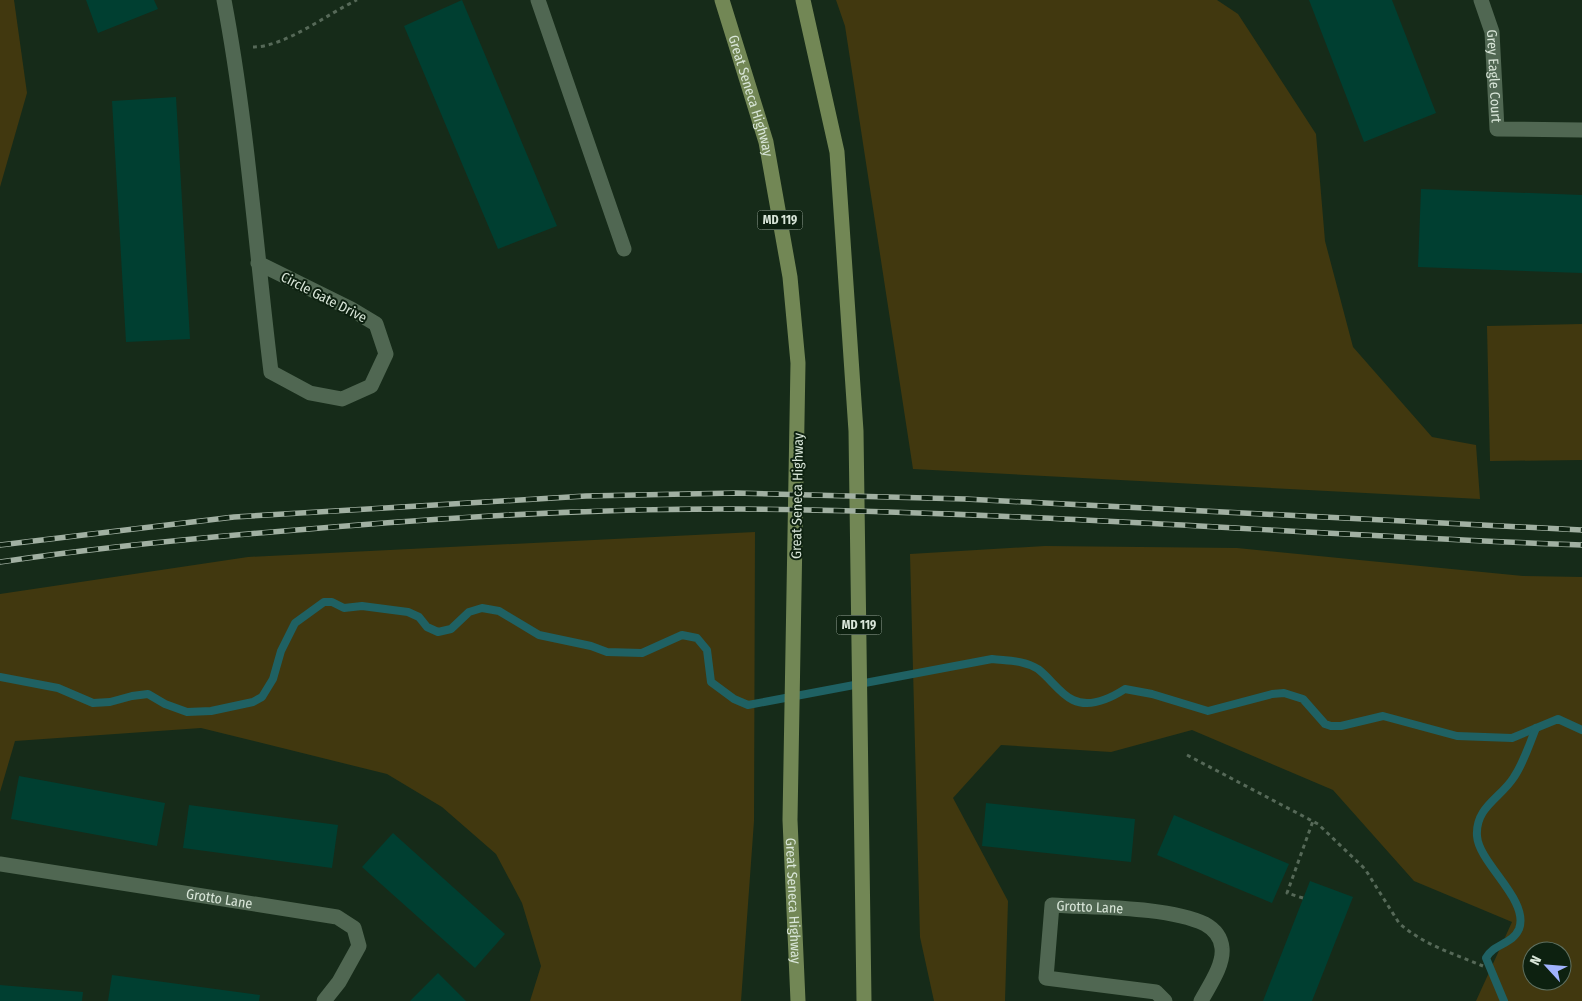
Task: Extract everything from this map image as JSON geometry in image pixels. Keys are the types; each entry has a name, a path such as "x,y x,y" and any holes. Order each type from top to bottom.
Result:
{"main road":[{"name":"Great Seneca Highway","path":"722,0 766,142 788,268 798,363 790,820 798,1001"},
{"name":"MD 119","path":"803,0 837,152 856,431 863,819 864,1001"}],"street":[{"name":"Circle Gate Drive","path":"224,0 233,46 258,263 271,372 310,393 342,399 371,386 386,354 376,324 352,309 258,263"},
{"path":"538,0 624,248"},
{"name":"Grey Eagle Court","path":"1481,0 1492,32 1497,129 1582,130"},
{"name":"Grotto Lane","path":"0,864 337,917 354,928 359,946 339,982 324,1001"},
{"name":"Grotto Lane","path":"1165,1001 1156,992 1046,978 1052,905 1170,913 1206,924 1219,935 1222,949 1217,970 1201,1001"}],"path":[{"path":"233,46 265,47 288,37 357,0"},
{"path":"1187,755 1313,821 1365,869 1399,923 1405,929 1433,945 1483,966"},
{"path":"1304,898 1287,893 1313,821"}],"shaded area":[{"path":"0,0 14,0 27,93 0,187"},
{"path":"836,0 1217,0 1238,14 1316,134 1325,241 1353,347 1432,437 1476,445 1480,499 913,469 845,26"},
{"path":"1582,324 1582,460 1490,461 1487,326"},
{"path":"755,532 754,821 741,1001 530,1001 541,966 522,903 496,854 442,807 387,774 201,728 15,741 0,792 0,594 248,557"},
{"path":"1045,546 1237,548 1523,576 1582,577 1582,1001 1476,1001 1512,922 1414,881 1333,790 1192,730 1111,752 1001,745 953,798 1008,901 1005,1001 934,1001 920,937 910,554"}],"building":[{"path":"86,0 154,0 158,9 98,33"},
{"path":"462,0 557,226 498,249 404,26"},
{"path":"1309,0 1392,0 1436,113 1364,142"},
{"path":"176,97 190,339 126,342 112,101"},
{"path":"1421,189 1582,195 1582,273 1418,267"},
{"path":"19,776 165,803 157,846 11,819"},
{"path":"986,803 1135,819 1131,862 982,846"},
{"path":"189,805 338,825 332,868 183,848"},
{"path":"1174,815 1289,864 1272,903 1157,855"},
{"path":"393,833 505,934 475,968 362,867"},
{"path":"1310,881 1353,897 1312,1001 1263,1001"},
{"path":"438,973 466,1001 410,1001"},
{"path":"112,975 260,995 259,1001 108,1001"},
{"path":"0,985 83,992 82,1001 0,1001"}],"waterway":[{"path":"0,677 58,688 93,703 110,702 148,694 165,704 187,712 211,711 253,702 262,697 273,679 281,651 295,623 324,602 332,602 344,608 362,606 408,612 419,617 427,627 438,632 451,629 469,612 482,608 499,611 539,635 591,646 607,652 642,653 682,635 697,638 707,650 711,682 734,699 748,705 992,659 1016,661 1033,666 1064,694 1073,700 1086,703 1100,701 1125,689 1152,694 1208,711 1272,694 1284,693 1303,699 1325,724 1331,726 1341,726 1383,716 1457,736 1512,738 1558,719 1582,730"},
{"path":"1504,1001 1486,958 1489,953 1516,934 1519,929 1520,918 1511,894 1480,847 1477,826 1484,810 1509,784 1518,771 1536,728"}],"railway":[{"path":"0,545 234,517 586,496 736,493 965,499 1582,530"},
{"path":"0,562 232,535 470,517 684,509 949,514 1582,545"}]}
